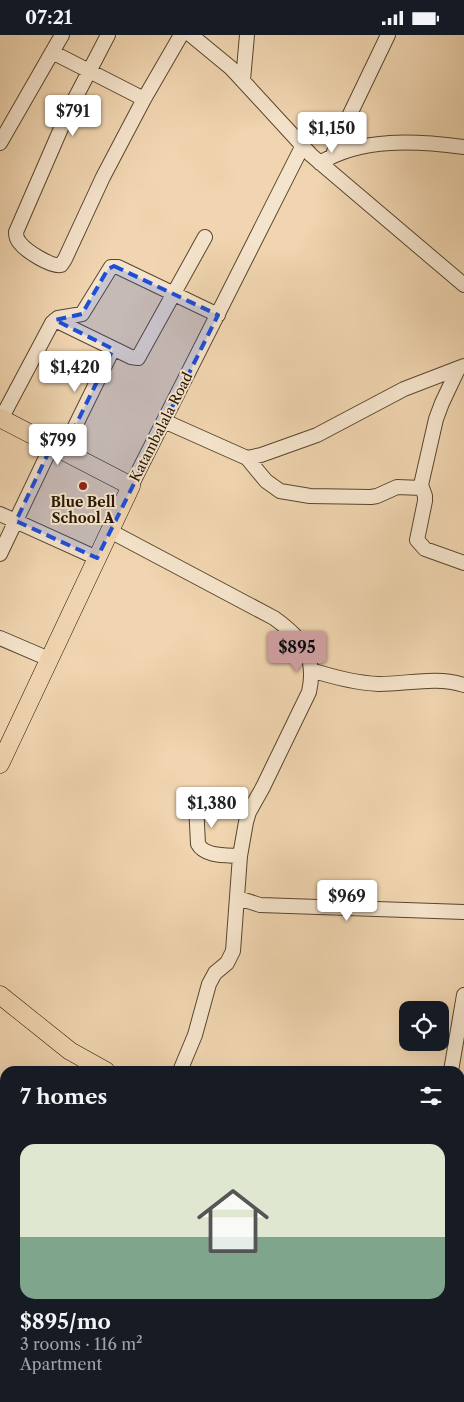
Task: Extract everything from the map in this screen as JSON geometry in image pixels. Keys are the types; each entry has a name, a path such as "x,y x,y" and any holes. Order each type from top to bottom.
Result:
{"main road":[{"path":"0,418 131,486"},
{"name":"Katambalala Road","path":"0,764 131,486"},
{"path":"0,995 70,1051 97,1066"}],"street":[{"path":"0,143 62,35"},
{"path":"108,35 70,110 16,232 20,243 25,248 54,266 60,265 65,259 103,177 144,99 181,35"},
{"path":"192,35 243,80 302,147 464,285"},
{"path":"243,80 247,35"},
{"path":"333,155 340,135 388,35"},
{"path":"52,52 144,99"},
{"path":"320,163 333,155 356,148 415,142 464,147"},
{"name":"Katambalala Road","path":"131,486 302,147"},
{"path":"55,320 113,349 138,358 205,237"},
{"path":"0,418 55,320 82,314 108,269 114,266 218,315"},
{"path":"0,554 16,521 113,349"},
{"path":"246,458 261,455 317,435 404,389 461,368"},
{"path":"461,368 439,410 421,488 425,496 417,540 425,549 464,563"},
{"path":"164,421 246,458 273,487 288,493 371,497 398,487 421,488"},
{"path":"0,514 97,558"},
{"path":"110,531 274,618 296,636 311,663 312,677 309,692 249,812 246,823 240,856 238,898 231,958 228,963 215,973 209,984 194,1035 182,1066"},
{"path":"0,638 49,659"},
{"path":"311,670 366,683 443,680 464,685"},
{"path":"193,795 196,804 198,844 201,850 240,856"},
{"path":"238,898 260,905 464,912"},
{"path":"459,1056 464,995"}],"highlighted area":[{"path":"114,266 218,315 97,558 16,521 52,445 63,451 113,349 55,320 82,314 108,269"}],"place":[{"name":"Blue Bell School A","path":"83,486"}]}
